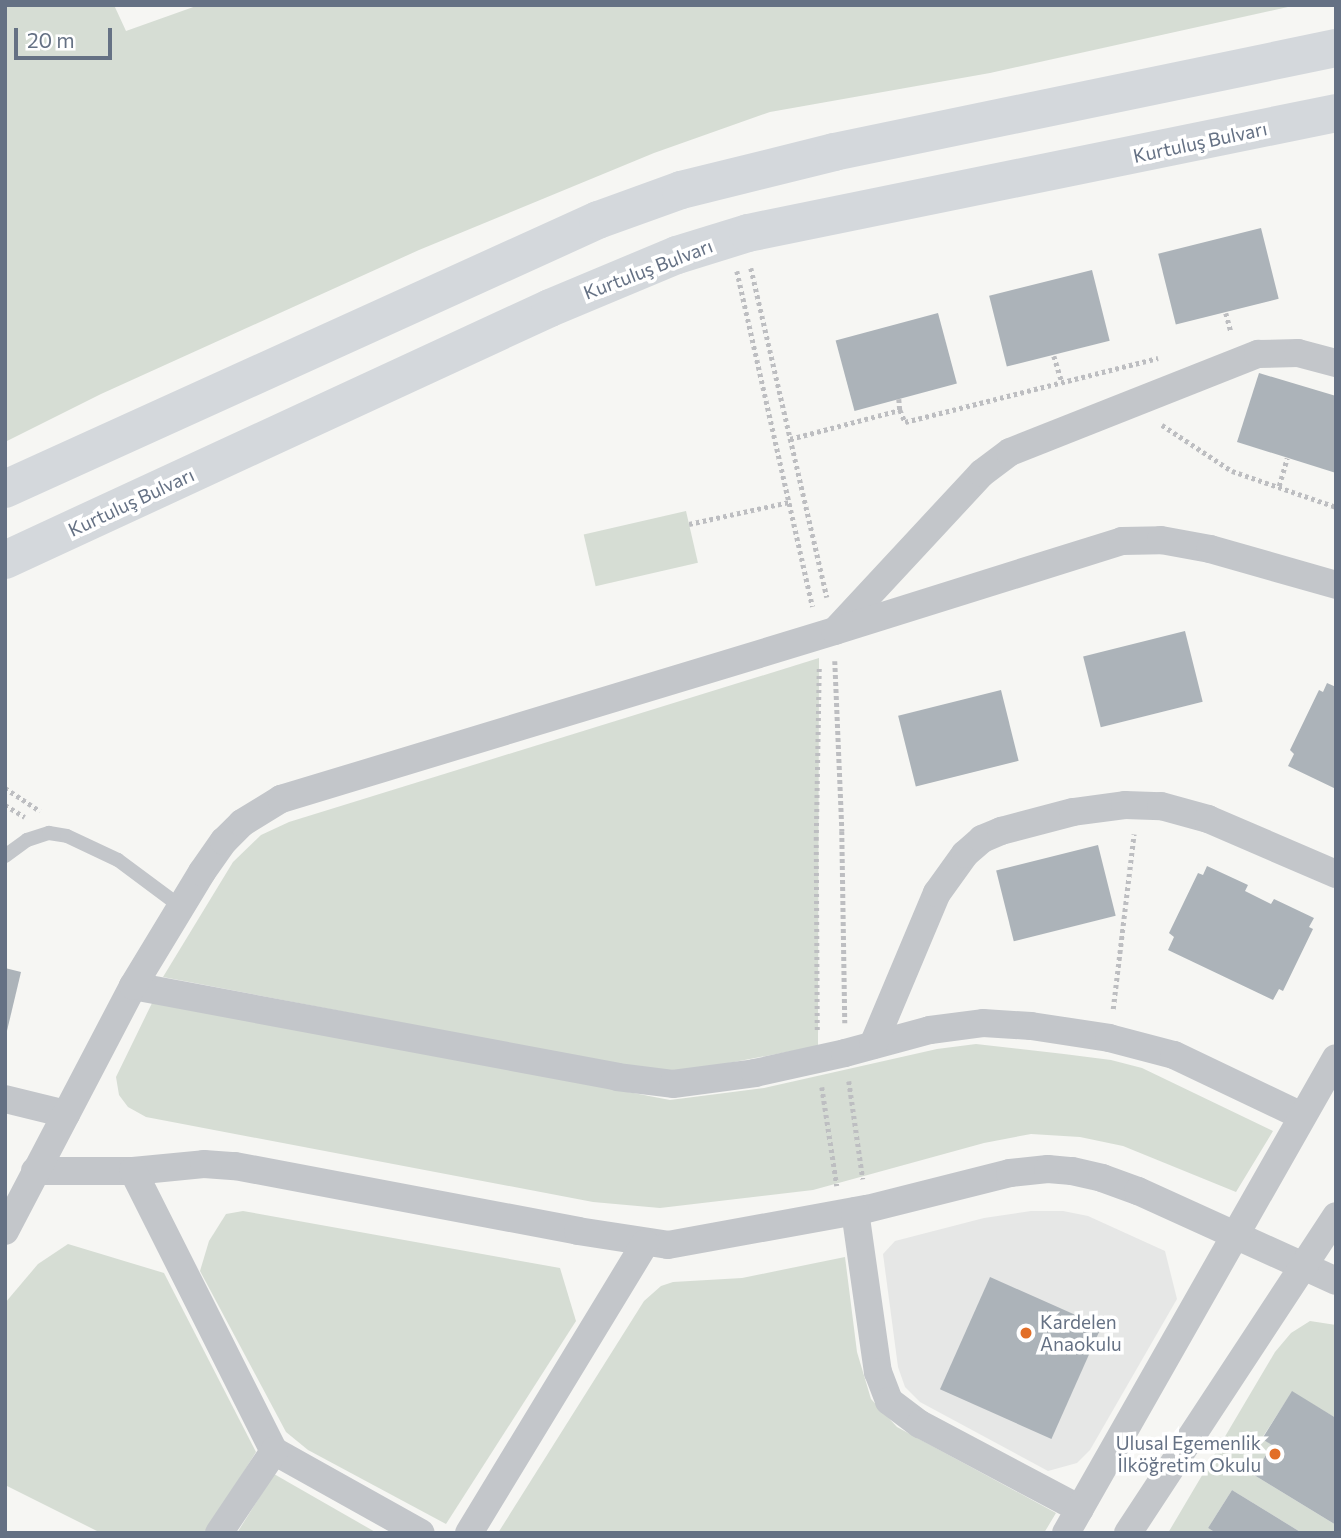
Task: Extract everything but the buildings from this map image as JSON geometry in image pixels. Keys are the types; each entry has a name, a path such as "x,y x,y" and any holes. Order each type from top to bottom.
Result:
{"highway":[{"path":"5,489 598,220 681,190 834,152 1336,48"},
{"name":"Kurtuluş Bulvarı","path":"5,560 550,308 677,255 748,233 1336,113"}],"street":[{"path":"835,631 982,473 1010,452 1258,354 1298,353 1336,363"},
{"path":"5,1231 133,986 224,841 261,808 281,799 835,631 1110,544 1140,538 1210,549 1336,585"},
{"path":"873,1045 937,893 965,854 982,839 1001,831 1073,812 1138,805 1185,810 1336,874"},
{"path":"133,986 646,1083 701,1082 845,1054 930,1030 983,1023 1031,1026 1109,1038 1174,1055 1302,1116"},
{"path":"854,1212 878,1372 889,1401 920,1424 1073,1521 1336,1058"},
{"path":"5,1099 66,1114"},
{"path":"35,1171 133,1171 204,1164 234,1166 645,1243 686,1243 854,1212 1010,1173 1048,1169 1072,1171 1138,1191 1336,1281"},
{"path":"133,1171 274,1451 421,1533"},
{"path":"1128,1533 1336,1216"},
{"path":"469,1533 645,1243"},
{"path":"219,1533 274,1451"}],"lane":[{"path":"5,856 27,840 49,833 67,836 118,860 181,907"}],"path":[{"path":"1226,313 1233,339"},
{"path":"1054,356 1062,383"},
{"path":"899,399 905,422 1167,356"},
{"path":"1130,403 1232,471 1336,507"},
{"path":"790,439 900,410"},
{"path":"1279,486 1287,458"},
{"path":"689,524 789,502"},
{"path":"5,789 50,817"},
{"path":"1109,1038 1138,805"},
{"path":"845,1054 854,1212"},
{"path":"818,1059 854,1212"}],"shaded area":[{"path":"5,5 114,5 126,31 199,5 1297,5 990,73 770,112 654,153 419,250 101,394 5,442"},
{"path":"686,511 698,563 596,586 584,535"},
{"path":"819,658 818,1046 682,1072 653,1071 163,977 233,862 261,835 289,822"},
{"path":"153,1001 670,1100 764,1088 937,1049 976,1044 1064,1054 1111,1060 1142,1068 1273,1131 1236,1192 1123,1146 1080,1137 1031,1134 984,1143 813,1190 660,1208 593,1202 146,1117 128,1107 119,1095 116,1077"},
{"path":"243,1211 560,1268 576,1321 446,1524 308,1450 286,1432 200,1271 209,1241 226,1214"},
{"name":"Kardelen Anaokulu","path":"1031,1211 1063,1211 1088,1216 1165,1251 1177,1299 1090,1450 1077,1463 1048,1471 920,1402 905,1387 898,1367 883,1254 895,1241 984,1218"},
{"path":"68,1244 164,1273 256,1452 206,1533 101,1533 5,1485 5,1303 38,1264"},
{"path":"845,1257 857,1352 871,1399 897,1427 1056,1513 1044,1533 498,1533 644,1301 661,1286 673,1282 742,1278"},
{"path":"1310,1321 1336,1325 1336,1418 1292,1392 1262,1438 1272,1445 1254,1475 1336,1525 1336,1533 1302,1533 1232,1490 1208,1528 1216,1533 1168,1533 1275,1352 1291,1333"},
{"path":"274,1474 377,1533 237,1533"}],"place":[{"name":"Kardelen Anaokulu","path":"1026,1333"},
{"name":"Ulusal Egemenlik İlköğretim Okulu","path":"1275,1454"}]}
